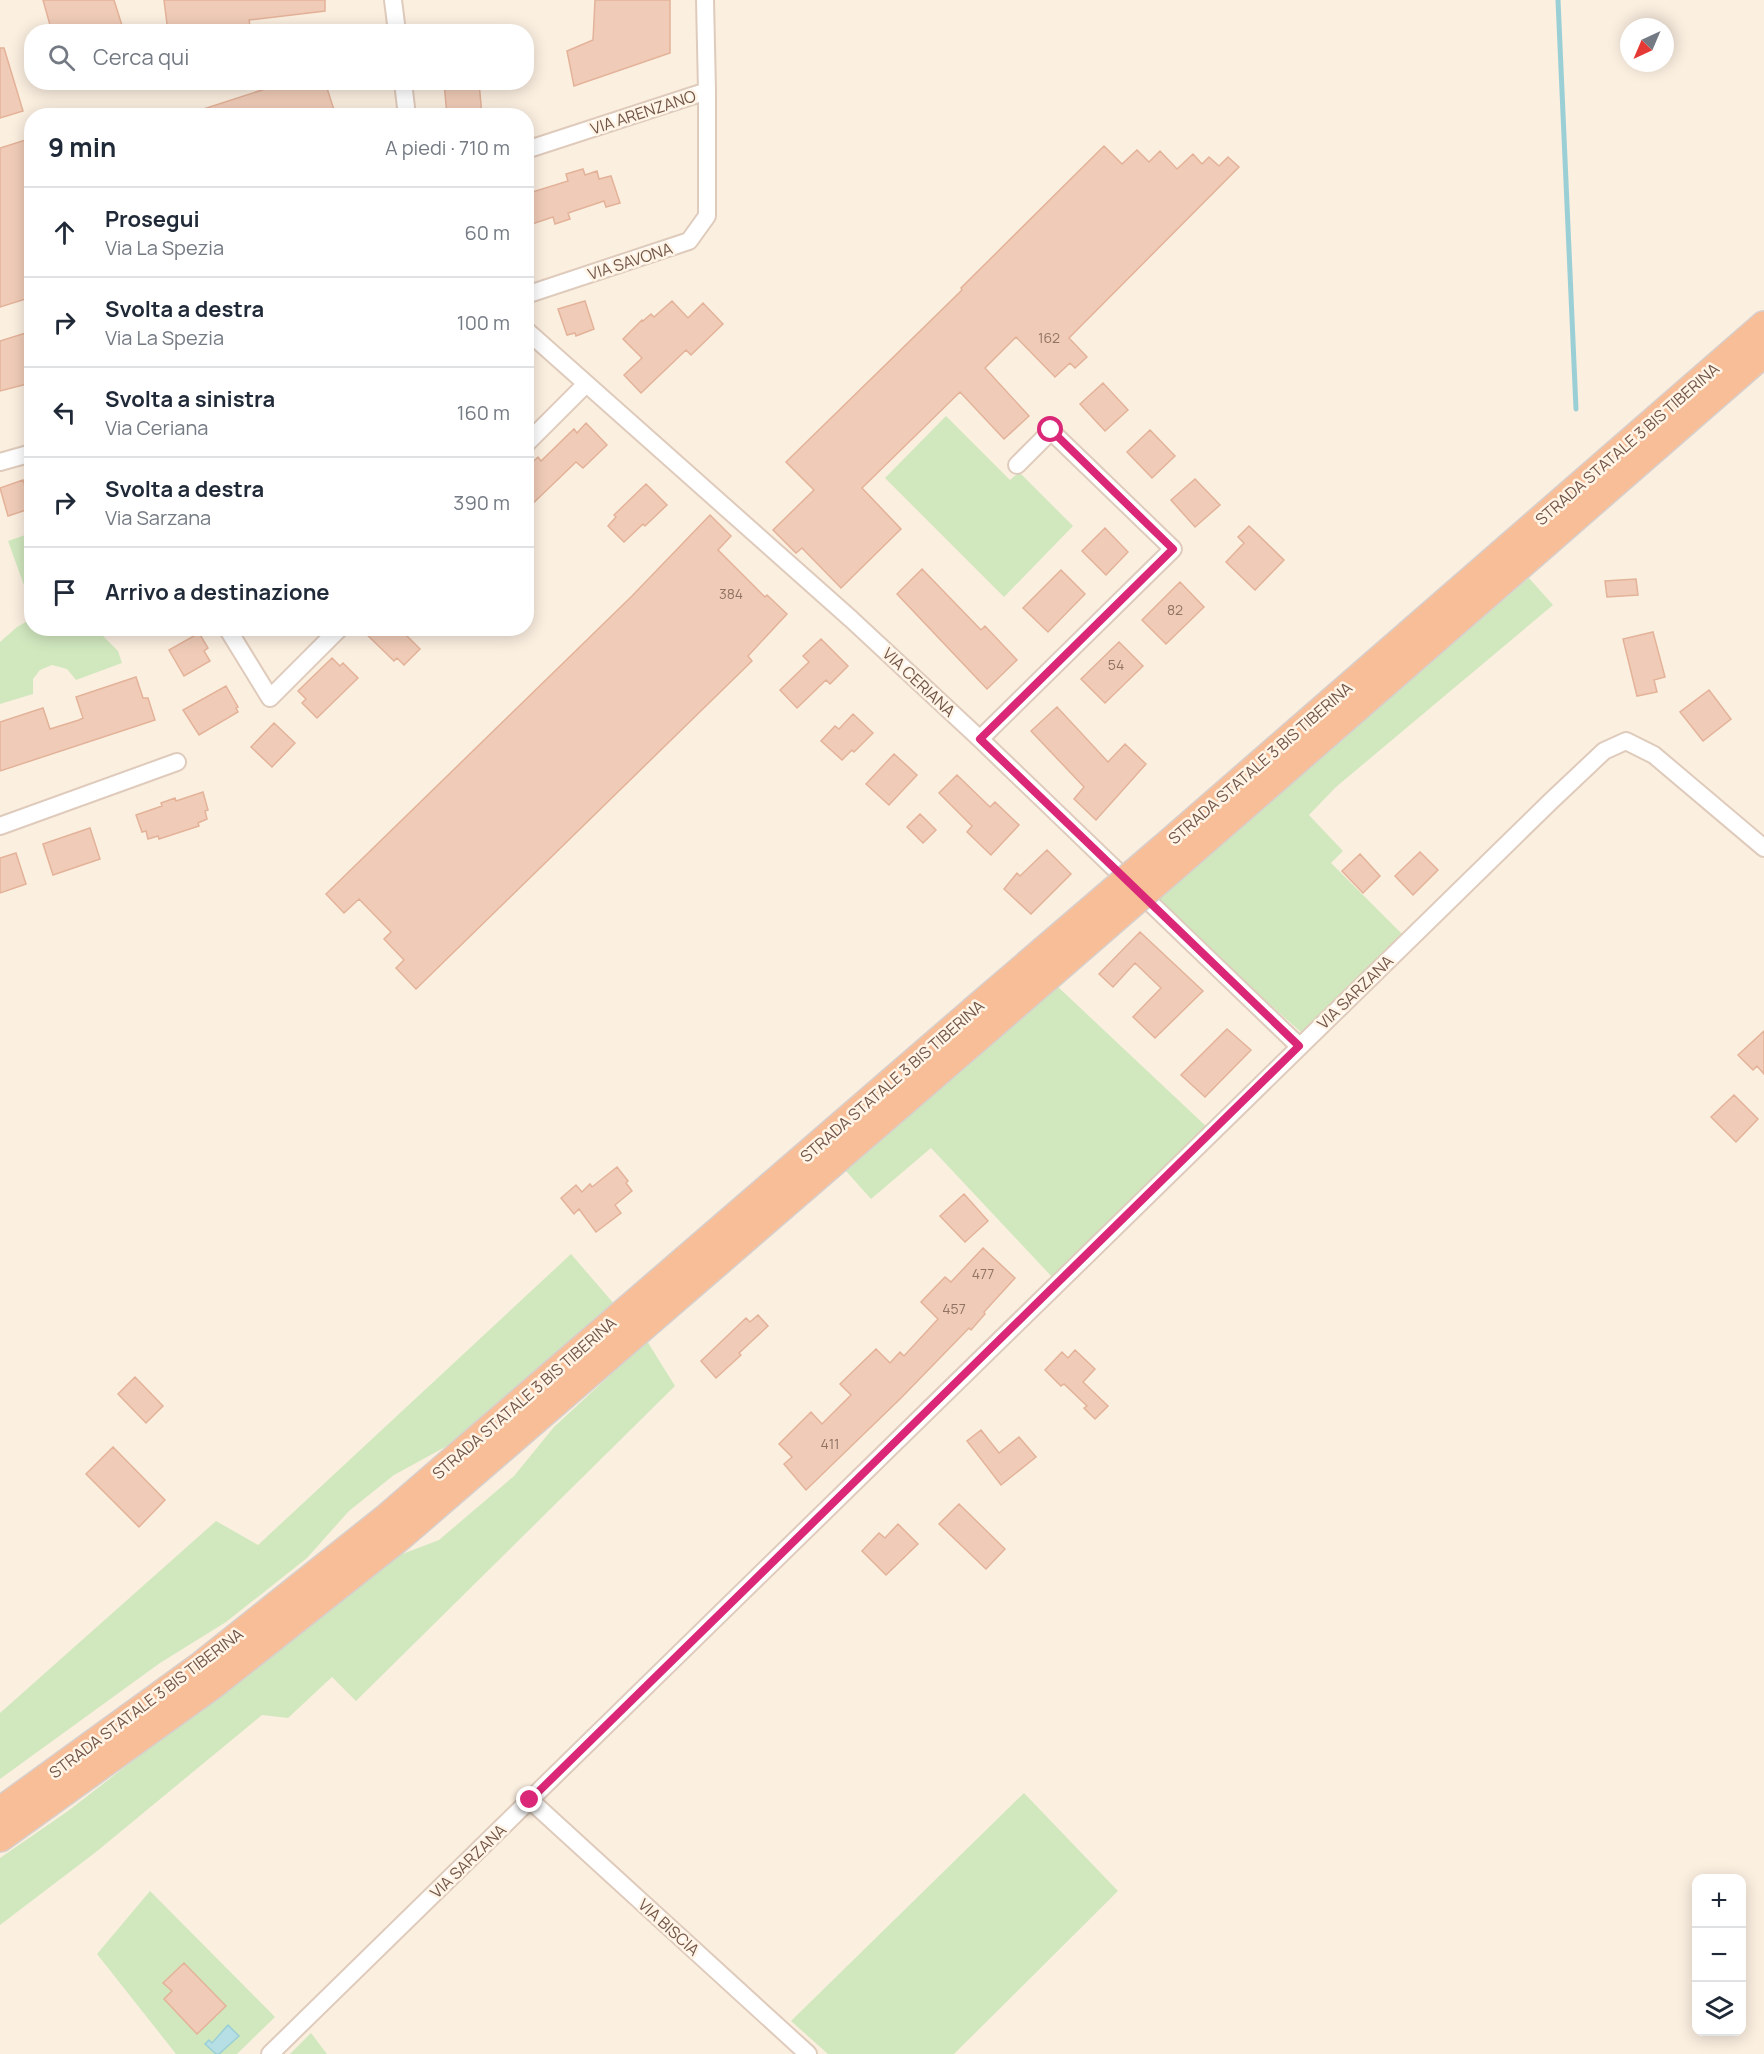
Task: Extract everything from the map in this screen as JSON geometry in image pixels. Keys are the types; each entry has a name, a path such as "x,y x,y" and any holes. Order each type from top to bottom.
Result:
{"highway":[{"name":"STRADA STATALE 3 BIS TIBERINA","path":"1170,856 1764,325"},
{"name":"STRADA STATALE 3 BIS TIBERINA","path":"0,1811 199,1667 386,1518 980,1020 1764,353"},
{"name":"STRADA STATALE 3 BIS TIBERINA","path":"0,1838 213,1685 400,1537 980,1020"}],"street":[{"path":"393,0 396,24"},
{"name":"VIA ARENZANO","path":"534,147 707,91 705,0"},
{"path":"404,90 406,108"},
{"name":"VIA SAVONA","path":"534,292 689,241 707,216 707,91"},
{"name":"VIA CERIANA","path":"534,337 851,619 980,739 1299,1046"},
{"path":"534,436 586,384"},
{"path":"980,739 1173,549 1051,430 1017,465"},
{"path":"0,462 24,455"},
{"path":"232,636 270,698 332,636"},
{"name":"VIA SARZANA","path":"270,2054 1299,1046 1604,751 1626,741 1654,754 1764,848"},
{"path":"0,826 177,762"},
{"name":"VIA BISCIA","path":"530,1800 807,2054"}],"green space":[{"path":"946,416 1010,480 1019,472 1073,526 1004,597 885,478"},
{"path":"24,535 24,585 8,541"},
{"path":"1529,578 1553,605 1336,787 1309,815 1343,851 1331,863 1403,935 1303,1034 1183,927 1157,899"},
{"path":"24,623 24,636 103,636 118,651 122,663 76,680 67,669 52,665 40,670 33,679 33,694 0,704 0,642"},
{"path":"1057,986 1209,1129 1053,1278 931,1148 871,1199 846,1171"},
{"path":"571,1254 615,1305 458,1440 394,1475 349,1511 307,1558 226,1622 160,1663 0,1779 0,1713 216,1521 258,1545"},
{"path":"647,1341 675,1386 356,1701 332,1677 288,1718 262,1715 96,1852 0,1925 0,1858 68,1811 397,1556 439,1540 514,1476 554,1427"},
{"path":"1024,1793 1118,1891 954,2054 828,2054 791,2021"},
{"path":"150,1891 275,2017 237,2054 176,2054 97,1954"},
{"path":"311,2033 327,2054 290,2054"}],"water":[{"path":"228,2025 239,2036 219,2054 216,2054 205,2044 209,2040 212,2043"}],"building":[{"path":"43,0 114,0 122,24 50,24"},
{"path":"164,0 325,0 325,11 249,20 250,24 167,24"},
{"path":"595,0 670,0 670,53 574,86 567,51 593,40"},
{"path":"0,48 4,48 23,111 0,118"},
{"path":"262,90 328,90 333,108 206,108"},
{"path":"445,90 480,90 481,108 446,108"},
{"path":"24,140 24,300 0,307 0,148"},
{"path":"1104,146 1122,164 1137,150 1149,162 1160,151 1177,169 1193,154 1202,164 1209,157 1219,166 1228,157 1239,167 1069,338 1087,357 1075,368 1070,363 1055,377 1016,337 985,368 1029,416 1004,439 960,392 862,488 901,529 841,588 802,548 796,553 773,530 814,490 786,462 962,290 961,288"},
{"path":"583,169 585,175 597,171 599,179 611,176 620,203 606,207 604,201 568,213 570,219 555,224 553,217 534,223 534,192 568,181 566,174"},
{"path":"585,301 594,329 576,336 575,333 567,335 558,309"},
{"path":"672,301 688,318 703,303 723,324 691,355 686,350 641,393 624,375 642,358 623,339 642,320 651,314 654,317"},
{"path":"24,334 24,385 0,391 0,341"},
{"path":"1103,383 1128,410 1105,431 1080,404"},
{"path":"586,423 607,445 583,468 576,462 534,502 534,461 538,457 541,461 574,429 577,433"},
{"path":"1150,430 1175,456 1152,478 1127,452"},
{"path":"1195,479 1220,505 1195,527 1171,500"},
{"path":"23,480 24,511 8,516 0,488"},
{"path":"646,484 667,505 624,542 608,526 616,517 614,515"},
{"path":"710,515 731,536 718,550 765,597 767,595 787,614 748,656 752,661 416,989 396,968 404,960 384,939 391,932 359,899 344,913 326,894 632,596"},
{"path":"1249,526 1284,560 1255,590 1226,562 1244,543 1238,537"},
{"path":"1105,528 1128,552 1106,575 1082,551"},
{"path":"922,569 981,630 985,626 1017,660 987,689 897,594"},
{"path":"1061,570 1085,594 1048,632 1023,608"},
{"path":"1636,579 1638,595 1607,597 1605,581"},
{"path":"1180,582 1204,607 1166,644 1142,620"},
{"path":"1653,632 1665,677 1654,680 1657,692 1637,696 1623,639"},
{"path":"194,636 201,636 208,648 204,651 210,661 184,676 169,650"},
{"path":"368,636 407,636 420,649 404,665 397,658 394,661"},
{"path":"821,639 848,666 830,684 826,680 797,708 780,690 809,662 803,656"},
{"path":"1119,642 1143,666 1105,703 1081,679"},
{"path":"332,658 340,666 343,663 358,678 317,718 302,703 306,699 298,691"},
{"path":"136,677 143,698 148,698 155,720 0,771 0,722 43,708 50,729 79,720 83,718 76,697"},
{"path":"226,686 238,707 236,708 238,712 199,735 183,710"},
{"path":"1709,690 1731,719 1703,741 1680,712"},
{"path":"1057,707 1108,762 1125,744 1146,764 1096,820 1074,799 1084,787 1031,731"},
{"path":"853,714 873,733 854,752 852,750 842,760 821,741 835,726 839,729"},
{"path":"274,723 295,743 272,767 251,747"},
{"path":"894,754 917,775 889,805 866,784"},
{"path":"957,775 990,807 995,802 1019,825 991,855 967,832 972,826 939,793"},
{"path":"203,792 208,810 205,811 207,819 198,823 199,826 159,839 158,836 148,839 146,831 142,832 136,815 162,806 161,803 175,798 176,801"},
{"path":"920,814 936,830 923,843 907,827"},
{"path":"90,828 100,859 53,875 43,844"},
{"path":"1047,850 1071,874 1031,914 1004,889 1017,873 1020,876"},
{"path":"1420,852 1438,870 1413,895 1395,876"},
{"path":"16,853 26,884 0,893 0,858"},
{"path":"1360,854 1380,876 1363,893 1342,871"},
{"path":"1140,932 1203,991 1155,1038 1133,1017 1161,988 1135,963 1113,987 1099,974"},
{"path":"1227,1029 1251,1050 1205,1097 1181,1075"},
{"path":"1764,1031 1764,1074 1757,1066 1753,1070 1738,1055"},
{"path":"1734,1095 1758,1119 1736,1142 1711,1117"},
{"path":"617,1167 628,1181 626,1183 632,1191 615,1205 621,1213 596,1232 579,1209 574,1214 561,1198 576,1185 582,1192 590,1184 592,1187"},
{"path":"964,1194 988,1221 965,1242 940,1216"},
{"path":"983,1248 1015,1278 971,1330 969,1328 806,1490 784,1464 792,1457 779,1444 811,1412 822,1424 851,1395 840,1384 876,1349 890,1363 900,1352 904,1356 938,1319 921,1302 945,1277 951,1282"},
{"path":"758,1315 768,1326 716,1378 701,1361 746,1318 750,1322"},
{"path":"1075,1350 1095,1369 1083,1382 1108,1406 1095,1419 1084,1408 1087,1406 1045,1370 1062,1352 1068,1358"},
{"path":"135,1377 163,1406 146,1423 118,1394"},
{"path":"981,1430 999,1453 1019,1437 1036,1457 1001,1485 967,1441"},
{"path":"113,1447 165,1500 139,1527 86,1474"},
{"path":"959,1504 1005,1549 986,1569 939,1524"},
{"path":"898,1524 918,1544 886,1575 862,1551 879,1533 885,1538"},
{"path":"184,1963 226,2006 197,2034 164,1999 172,1991 163,1983"}],"waterway":[{"path":"1558,0 1576,409"}],"route":[{"path":"530,1800 1299,1046 980,739 1173,549 1051,430"}]}
